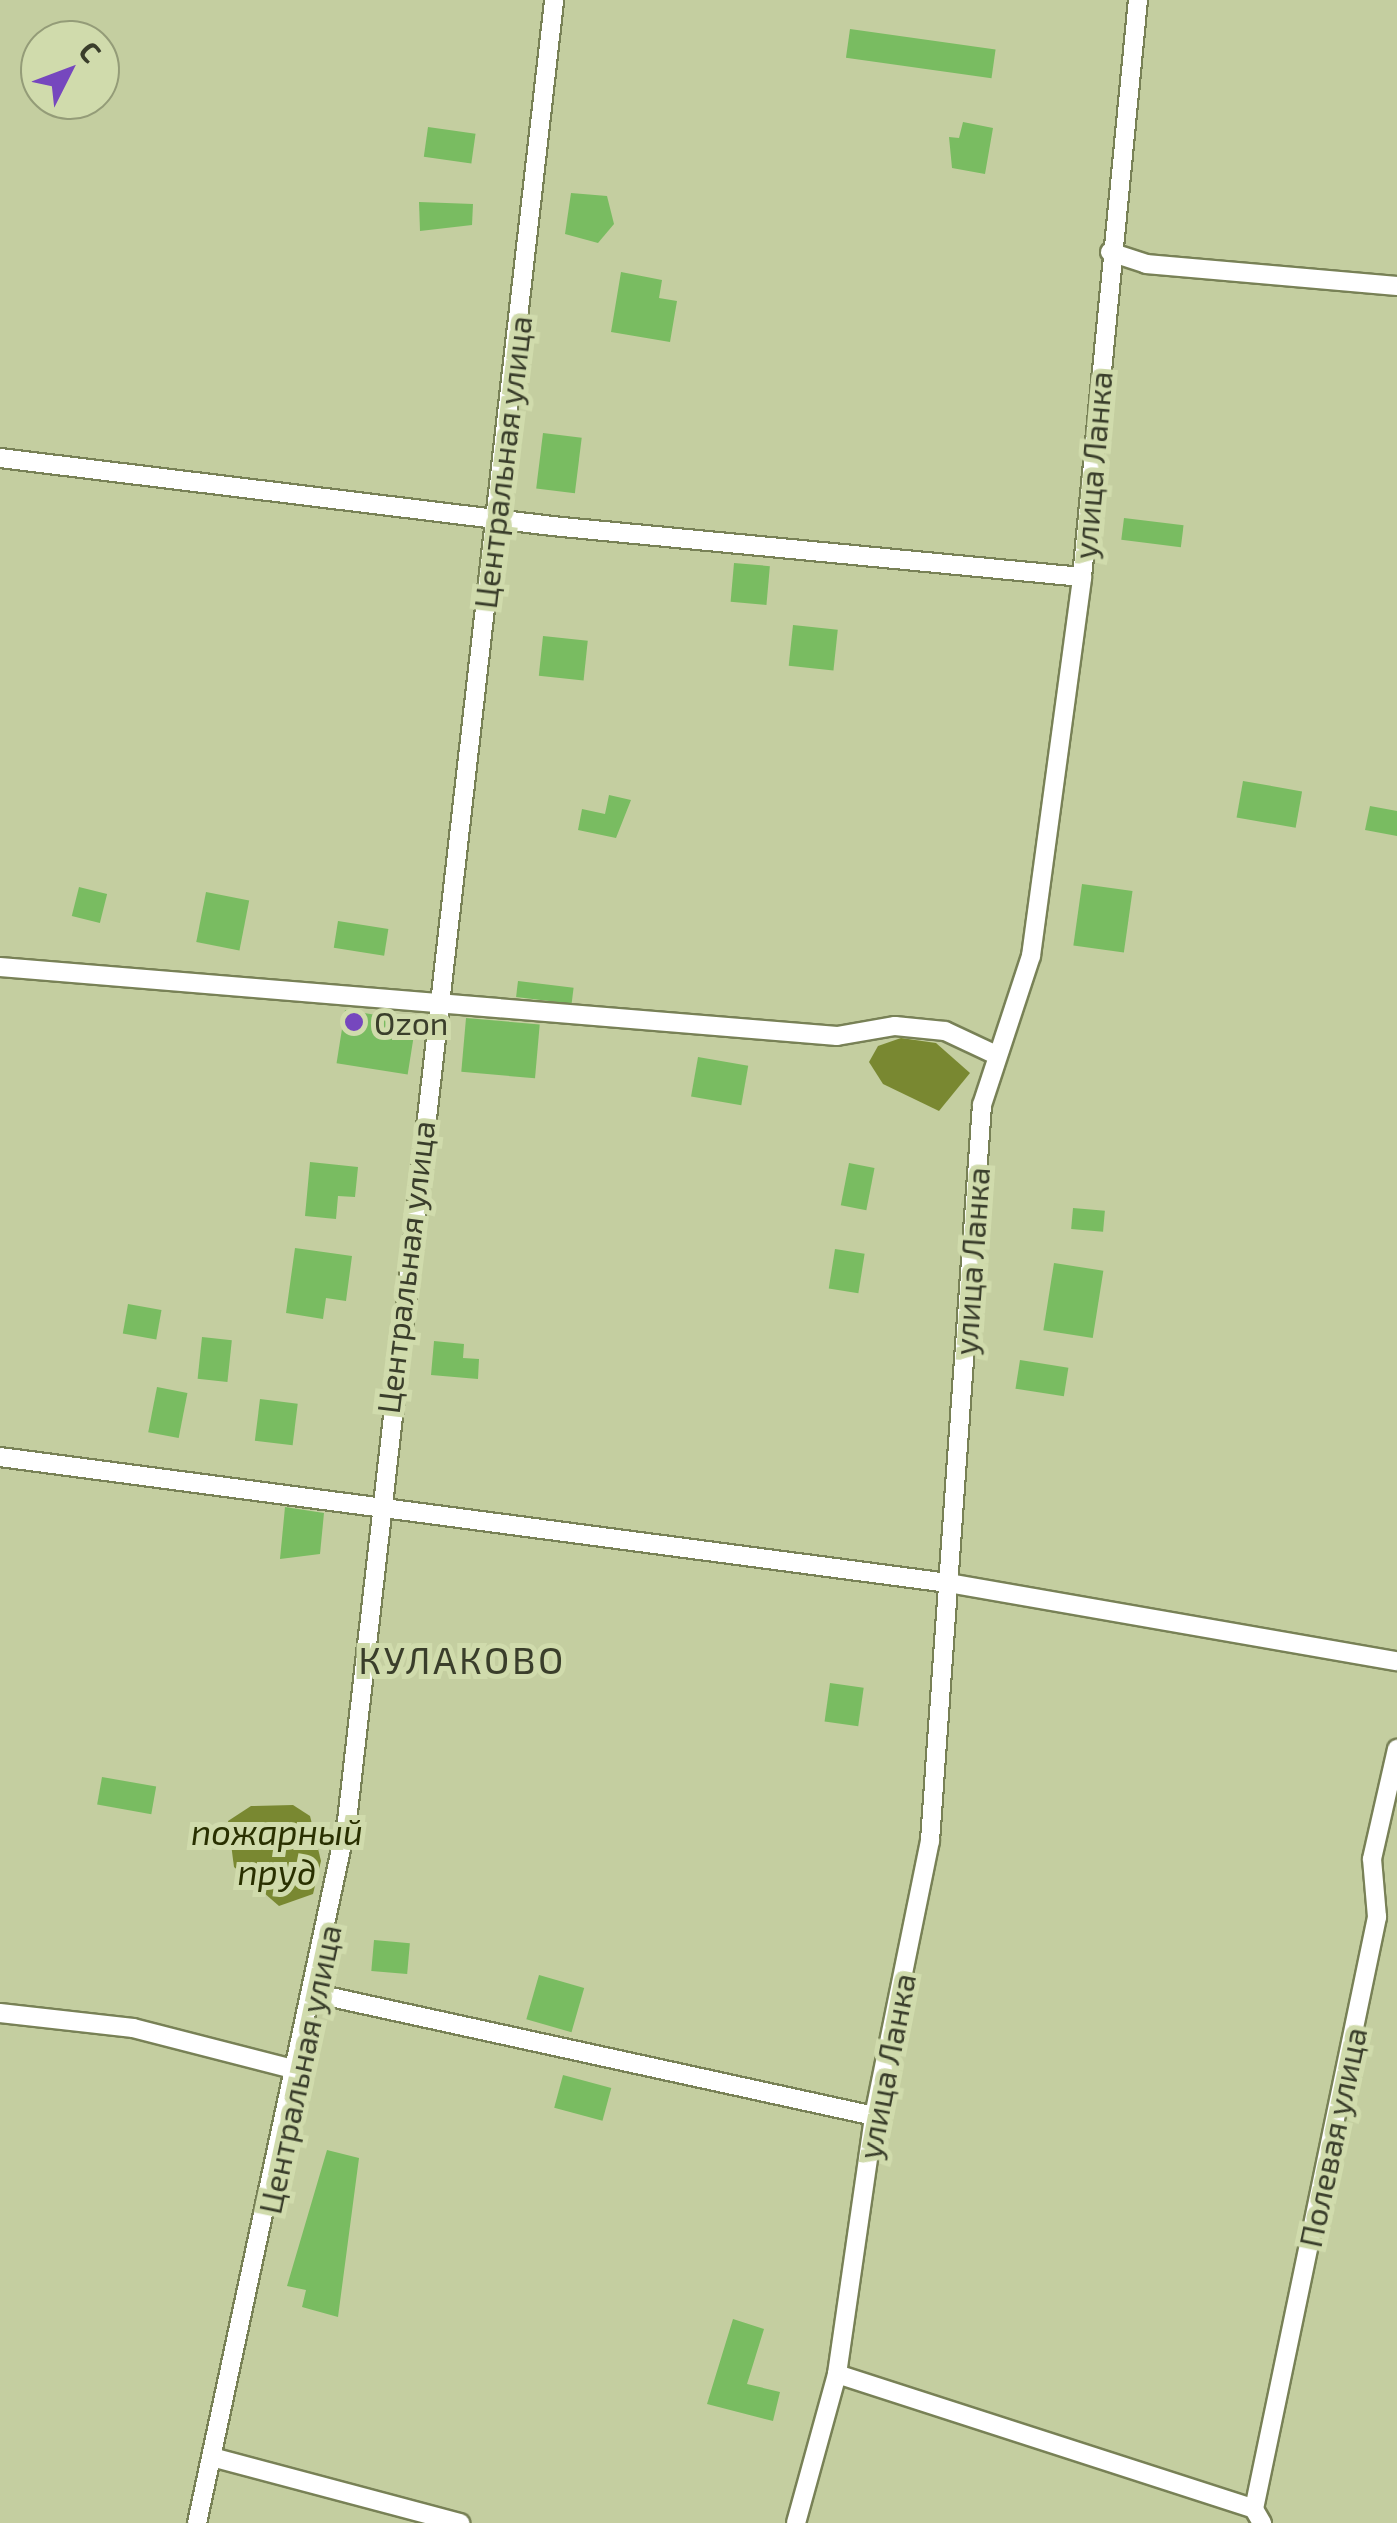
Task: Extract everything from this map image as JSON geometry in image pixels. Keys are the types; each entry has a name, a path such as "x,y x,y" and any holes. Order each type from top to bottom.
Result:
{"street":[{"name":"Центральная улица","path":"197,2523 317,1994 347,1821 378,1500 554,0"},
{"name":"улица Ланка","path":"796,2523 838,2374 874,2116 930,1842 992,1053 1031,956 1082,578 1110,252 1138,0"},
{"path":"1110,252 1146,264 1397,286"},
{"path":"0,458 496,518 1082,578"},
{"path":"0,967 837,1036 895,1026 946,1031 992,1053"},
{"path":"0,1457 378,1500 948,1583 1397,1660"},
{"name":"Полевая улица","path":"1258,2516 1374,1935 1372,1858 1397,1749"},
{"path":"317,1994 874,2116"},
{"path":"0,2013 133,2028 300,2071"},
{"path":"838,2374 1258,2516"},
{"path":"212,2457 460,2523"}],"water":[{"path":"901,1038 936,1043 970,1073 939,1111 883,1084 869,1062 878,1046"},
{"name":"пожарный пруд","path":"293,1805 310,1816 321,1861 313,1894 279,1906 234,1867 228,1821 251,1806"}],"building":[{"path":"850,29 996,49 992,78 846,58"},
{"path":"963,122 993,128 985,174 952,168 949,137 959,138"},
{"path":"428,127 476,134 471,163 424,157"},
{"path":"571,193 607,196 614,224 598,243 565,234"},
{"path":"419,202 473,204 472,225 420,231"},
{"path":"621,272 662,280 659,298 677,301 670,342 611,332"},
{"path":"543,433 582,438 575,493 536,489"},
{"path":"1124,518 1184,525 1181,547 1121,540"},
{"path":"734,563 770,566 766,605 731,602"},
{"path":"793,625 838,630 833,670 789,666"},
{"path":"543,636 588,641 584,680 539,676"},
{"path":"1243,781 1302,791 1296,828 1237,817"},
{"path":"609,795 631,800 616,838 578,830 582,809 605,814"},
{"path":"1370,806 1397,811 1397,836 1365,830"},
{"path":"1082,884 1133,891 1124,952 1073,945"},
{"path":"79,887 107,894 100,923 72,916"},
{"path":"206,892 249,900 239,950 196,942"},
{"path":"338,921 388,929 384,956 334,948"},
{"path":"518,981 574,988 572,1004 516,997"},
{"path":"345,1010 416,1021 408,1075 337,1063"},
{"path":"466,1018 540,1024 535,1078 461,1072"},
{"path":"698,1057 748,1066 741,1105 691,1096"},
{"path":"310,1162 358,1167 355,1197 338,1196 336,1219 305,1216"},
{"path":"849,1163 875,1168 866,1210 841,1205"},
{"path":"1073,1208 1105,1211 1103,1232 1071,1229"},
{"path":"295,1248 352,1256 346,1301 326,1298 323,1319 286,1313"},
{"path":"835,1249 865,1254 858,1293 829,1289"},
{"path":"1054,1263 1103,1271 1093,1338 1043,1330"},
{"path":"128,1304 161,1310 156,1339 123,1334"},
{"path":"202,1337 232,1340 227,1382 198,1379"},
{"path":"434,1341 464,1344 463,1358 479,1359 478,1379 431,1375"},
{"path":"1020,1360 1068,1368 1064,1396 1015,1389"},
{"path":"157,1387 187,1393 179,1438 148,1432"},
{"path":"260,1399 298,1404 293,1445 255,1441"},
{"path":"285,1507 324,1513 320,1554 280,1559"},
{"path":"830,1683 864,1688 858,1726 825,1722"},
{"path":"102,1777 156,1787 151,1814 97,1805"},
{"path":"374,1940 410,1943 407,1974 371,1971"},
{"path":"539,1975 584,1988 571,2032 526,2019"},
{"path":"563,2075 611,2088 602,2121 554,2108"},
{"path":"327,2150 359,2158 338,2317 302,2307 306,2290 287,2286"},
{"path":"733,2319 764,2329 747,2384 780,2392 773,2421 707,2404"}],"place":[{"name":"Ozon","path":"354,1022"}],"district":[{"name":"КУЛАКОВО","path":"462,1660"}]}
